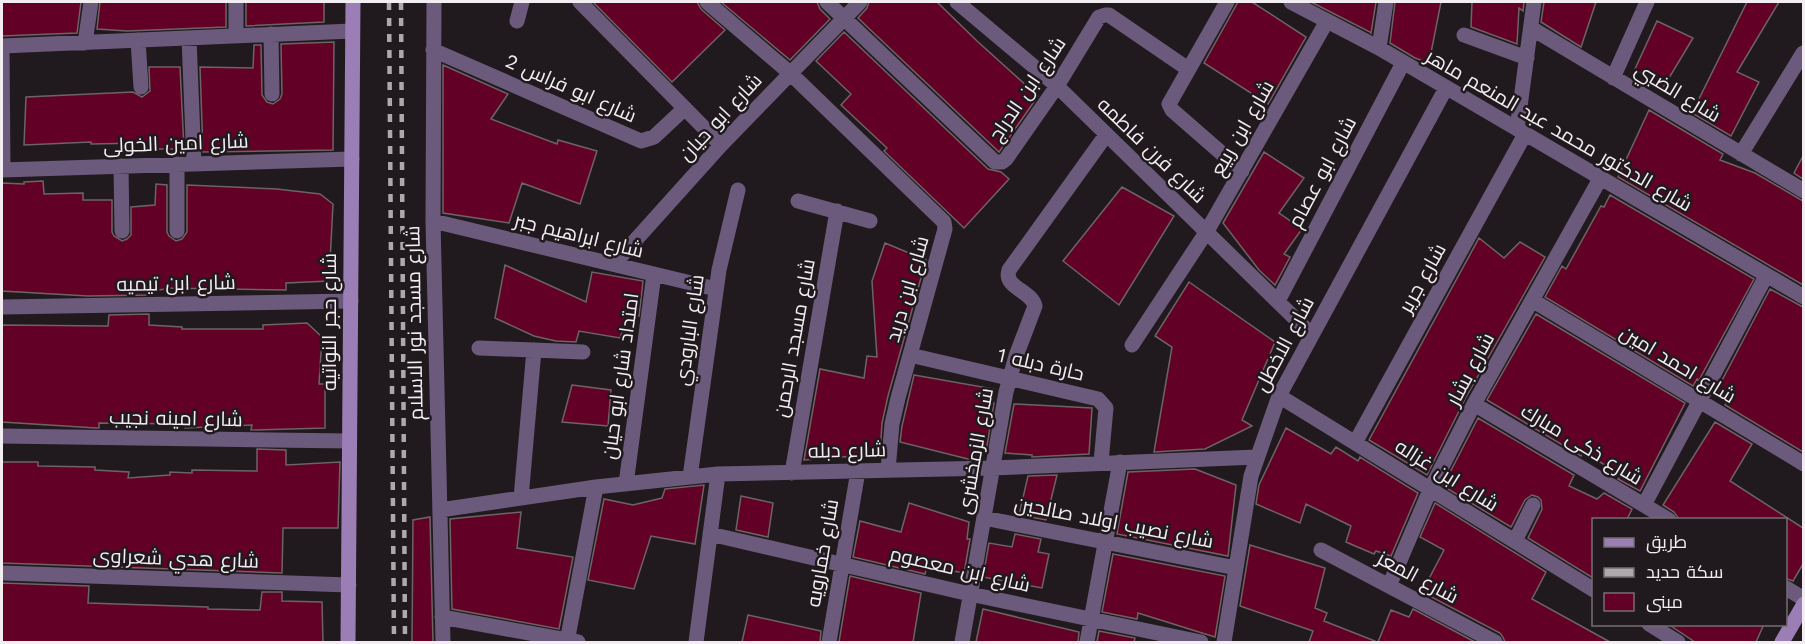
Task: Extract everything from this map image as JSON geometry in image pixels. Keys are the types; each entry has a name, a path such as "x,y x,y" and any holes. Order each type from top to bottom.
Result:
{"street":[{"path":"85,43 91,2"},
{"path":"236,2 236,36"},
{"name":"شارع حجر النواتيه","path":"348,642 352,2"},
{"name":"شارع مسجد نور الاسلام","path":"434,2 433,221 443,642"},
{"path":"517,21 522,2"},
{"path":"580,2 721,145"},
{"path":"707,2 790,73"},
{"name":"شارع ابن الدراج","path":"827,2 995,162 1002,162 1006,159 1057,86 1099,17 1105,15 1188,69"},
{"name":"شارع ابو حيان","path":"614,264 721,145 860,2"},
{"name":"شارع فرن فاطمه","path":"957,2 1057,86 1312,335"},
{"path":"1227,2 1170,104 1172,110 1242,171"},
{"name":"شارع الدكتور محمد عبد المنعم ماهر","path":"1291,2 1379,48 1803,297"},
{"path":"1379,48 1386,2"},
{"path":"1521,132 1534,2"},
{"path":"1613,78 1647,2"},
{"name":"شارع ابن ربيع","path":"1132,345 1207,231 1327,21"},
{"name":"شارع الضبي","path":"1531,28 1803,191"},
{"path":"2,170 2,46 352,31"},
{"path":"271,34 272,94"},
{"path":"1464,35 1527,58"},
{"path":"189,38 194,164"},
{"path":"138,40 141,87"},
{"name":"شارع ابو فراس 2","path":"433,50 641,141 654,137 685,108"},
{"path":"1741,154 1803,53"},
{"name":"شارع ابو عصام","path":"1278,301 1403,63"},
{"name":"شارع ابن دريد","path":"790,73 944,222 945,230 892,424 888,470"},
{"name":"شارع الاخطل","path":"1224,642 1251,476 1279,396 1446,88"},
{"name":"شارع جرير","path":"1355,442 1521,132"},
{"name":"شارع الزمخشرى","path":"962,642 1010,378 1035,306 1032,298 1009,282 1007,276 1009,270 1106,135"},
{"name":"شارع امين الخولى","path":"2,170 352,159"},
{"path":"177,164 177,231"},
{"path":"121,166 122,231"},
{"name":"شارع بشار","path":"1389,586 1430,490 1474,404 1600,179"},
{"name":"شارع البارودي","path":"690,477 716,289 725,239 738,190"},
{"path":"798,201 870,220"},
{"name":"شارع مسجد الرحمن","path":"792,472 837,211"},
{"name":"شارع ابراهيم جبر","path":"433,221 716,289"},
{"name":"امتداد شارع ابو حيان","path":"626,484 654,274"},
{"path":"1644,505 1766,276"},
{"name":"شارع احمد امين","path":"1532,300 1803,464"},
{"name":"شارع ابن تيميه","path":"2,307 351,301"},
{"path":"479,348 583,352"},
{"path":"521,498 534,350"},
{"name":"حارة دبله 1","path":"910,355 1098,399 1106,408 1101,462"},
{"name":"شارع ابن غزاله","path":"1279,396 1592,589"},
{"name":"شارع ذكى مبارك","path":"1474,404 1667,518"},
{"name":"شارع امينه نجيب","path":"2,436 349,441"},
{"name":"شارع دبله","path":"440,510 596,487 718,474 992,468 1257,457"},
{"path":"1087,642 1120,462"},
{"name":"شارع خمارويه","path":"829,642 858,471"},
{"path":"696,642 718,474"},
{"path":"442,617 571,642 596,487"},
{"path":"1515,541 1533,505"},
{"name":"شارع نصيب اولاد صالحين","path":"984,518 1236,568"},
{"name":"شارع ابن معصوم","path":"710,534 970,594 1201,642"},
{"name":"شارع المعز","path":"1321,550 1495,642"},
{"name":"شارع هدي شعراوى","path":"2,573 349,585"},
{"path":"1787,589 1803,598"},
{"path":"1782,642 1803,604"},
{"path":"1655,626 1678,642"}],"building":[{"path":"2,2 81,2 77,33 2,36"},
{"path":"100,2 226,2 226,27 127,31 97,29"},
{"path":"246,2 324,2 324,22 246,26"},
{"path":"593,2 697,2 701,9 725,30 672,82"},
{"path":"721,2 817,2 820,9 830,19 790,60"},
{"path":"869,2 937,2 1038,96 999,152 858,18"},
{"path":"1238,2 1252,2 1306,37 1268,104 1204,63"},
{"path":"1311,2 1376,2 1371,33 1370,32"},
{"path":"1395,2 1441,2 1429,63 1415,58 1390,43"},
{"path":"1472,2 1524,2 1523,11 1519,8 1517,44 1471,27"},
{"path":"1544,2 1596,2 1581,47 1541,22"},
{"path":"1747,2 1779,2 1737,72 1759,82 1731,136 1692,113"},
{"path":"1657,21 1693,38 1663,88 1635,69"},
{"path":"844,32 988,169 1001,172 1009,179 964,228 884,151 887,148 841,105 851,94 816,61"},
{"path":"334,42 333,150 203,152 200,67 253,68 254,45 261,45 262,95 267,102 273,104 280,99 282,94 281,44"},
{"path":"443,65 508,94 491,119 557,144 558,140 597,151 580,204 522,183 509,223 443,213"},
{"path":"149,67 180,67 184,149 143,149 143,143 91,144 91,142 24,145 26,97 133,92 142,97 150,91"},
{"path":"1649,110 1723,154 1720,160 1755,173 1803,201 1803,285 1618,177"},
{"path":"1264,152 1304,178 1279,213 1302,229 1284,254 1290,257 1275,285 1259,270 1223,223"},
{"path":"1803,156 1803,179 1794,173"},
{"path":"43,181 44,194 83,193 83,200 112,200 112,232 122,241 131,235 131,207 155,205 156,184 167,185 167,232 176,241 182,239 187,232 187,185 277,189 320,194 333,204 329,281 286,283 286,290 166,288 150,291 150,295 88,296 2,291 2,183 24,184 24,182"},
{"path":"1122,187 1174,216 1119,305 1063,261"},
{"path":"1610,195 1754,279 1699,380 1697,379 1693,386 1545,297 1562,266 1566,269 1601,206 1604,207"},
{"path":"1479,238 1504,258 1520,242 1545,257 1465,399 1427,475 1369,440"},
{"path":"885,243 926,260 888,396 882,423 880,454 804,460 820,369 864,378 867,356 877,357 872,281"},
{"path":"505,265 586,302 592,272 643,281 639,316 629,313 620,338 579,331 576,342 556,341 534,336 495,318"},
{"path":"1189,282 1275,342 1242,420 1252,426 1205,449 1154,452 1172,347 1155,336"},
{"path":"1770,289 1803,307 1803,452 1725,405 1730,397 1717,390"},
{"path":"149,314 149,325 182,327 182,329 263,329 263,325 307,323 322,337 319,384 325,384 325,428 251,430 252,425 185,428 185,424 99,423 99,428 96,428 2,422 2,325 108,326 109,315"},
{"path":"1536,314 1685,403 1640,491 1618,479 1622,475 1583,452 1581,456 1487,400"},
{"path":"914,375 994,389 986,452 981,452 980,459 968,459 900,442"},
{"path":"572,385 611,390 608,426 562,422"},
{"path":"1014,404 1092,408 1089,454 1032,457 1032,455 1005,453"},
{"path":"1478,418 1574,475 1569,486 1597,499 1604,493 1632,509 1628,518 1592,518 1592,577 1528,538 1542,509 1541,500 1538,497 1532,495 1525,500 1511,527 1443,486"},
{"path":"1715,422 1752,444 1730,481 1803,528 1803,564 1793,581 1787,579 1787,518 1678,518 1663,505"},
{"path":"1286,428 1331,454 1336,447 1358,461 1360,457 1418,493 1391,556 1376,551 1374,554 1346,542 1351,526 1306,504 1300,523 1256,504 1259,485"},
{"path":"257,449 286,450 286,465 340,462 338,528 283,528 282,573 2,563 2,462 38,462 38,466 95,467 95,470 129,472 128,478 170,475 170,472 192,473 192,470 257,471"},
{"path":"1195,469 1236,485 1228,556 1117,534 1128,472"},
{"path":"1057,475 1046,520 1019,515 1028,476"},
{"path":"704,485 695,544 651,536 634,589 588,580 604,499 633,505 662,498 665,489"},
{"path":"741,496 773,503 768,537 736,530"},
{"path":"909,503 969,522 967,539 970,539 964,573 927,566 925,574 853,557 860,521 901,532"},
{"path":"1435,503 1546,572 1532,599 1610,642 1505,642 1500,633 1422,592 1444,550 1420,537"},
{"path":"521,512 517,548 573,557 559,629 452,609 450,519"},
{"path":"430,517 433,642 412,642 413,520"},
{"path":"1015,534 1041,539 1038,552 1049,554 1042,588 983,577 989,543 1012,547"},
{"path":"1250,545 1325,568 1315,608 1327,613 1324,621 1375,642 1309,642 1313,631 1240,606"},
{"path":"1113,554 1225,576 1215,637 1138,613 1137,619 1102,612"},
{"path":"850,576 921,593 913,642 839,642"},
{"path":"2,583 89,586 88,603 208,607 208,609 260,610 262,592 282,592 282,601 322,602 323,642 2,642"},
{"path":"983,609 1079,632 1078,642 976,642"},
{"path":"1413,609 1475,642 1378,642 1391,610 1409,617"},
{"path":"748,615 821,631 820,642 742,642"},
{"path":"1671,626 1763,626 1756,642 1695,642"},
{"path":"1099,631 1135,638 1134,642 1097,642"}],"railway":[{"path":"389,2 394,642"},
{"path":"401,2 405,642"}]}
